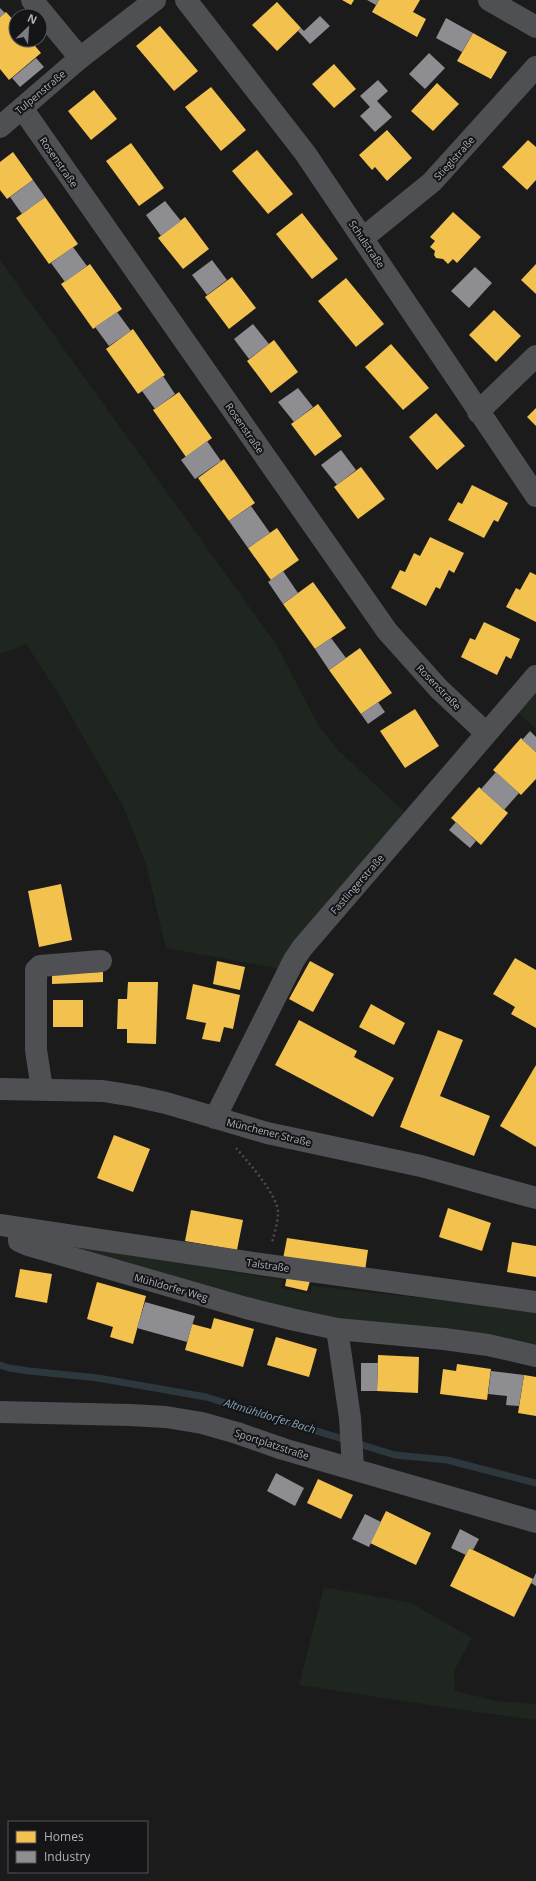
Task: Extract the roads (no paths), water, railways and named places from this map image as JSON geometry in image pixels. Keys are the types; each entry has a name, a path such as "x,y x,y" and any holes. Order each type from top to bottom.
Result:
{"street":[{"path":"32,0 80,58"},
{"name":"Tulpenstraße","path":"0,127 80,58 156,0"},
{"name":"Schulstraße","path":"186,0 305,153 536,496"},
{"path":"489,0 536,27"},
{"name":"Stieglstraße","path":"363,238 432,182 536,67"},
{"name":"Rosenstraße","path":"22,108 387,630 438,689 486,733"},
{"path":"478,412 536,356"},
{"name":"Fastlingerstraße","path":"215,1118 294,960 302,948 536,676"},
{"path":"42,1089 36,1050 36,970 40,966 101,961"},
{"name":"Münchener Straße","path":"0,1089 103,1091 166,1103 267,1133 421,1166 536,1198"},
{"name":"Talstraße","path":"10,1234 267,1265 536,1302"},
{"name":"Mühldorfer Weg","path":"10,1234 28,1246 38,1249 246,1308 336,1329 444,1339 488,1345 536,1356"},
{"path":"336,1329 350,1418 352,1463"},
{"name":"Sportplatzstraße","path":"0,1412 79,1413 166,1417 202,1423 284,1449 352,1463 536,1522"}],"waterway":[{"name":"Altmühldorfer Bach","path":"0,1365 29,1371 98,1378 206,1397 395,1455 447,1460 536,1483"}]}
